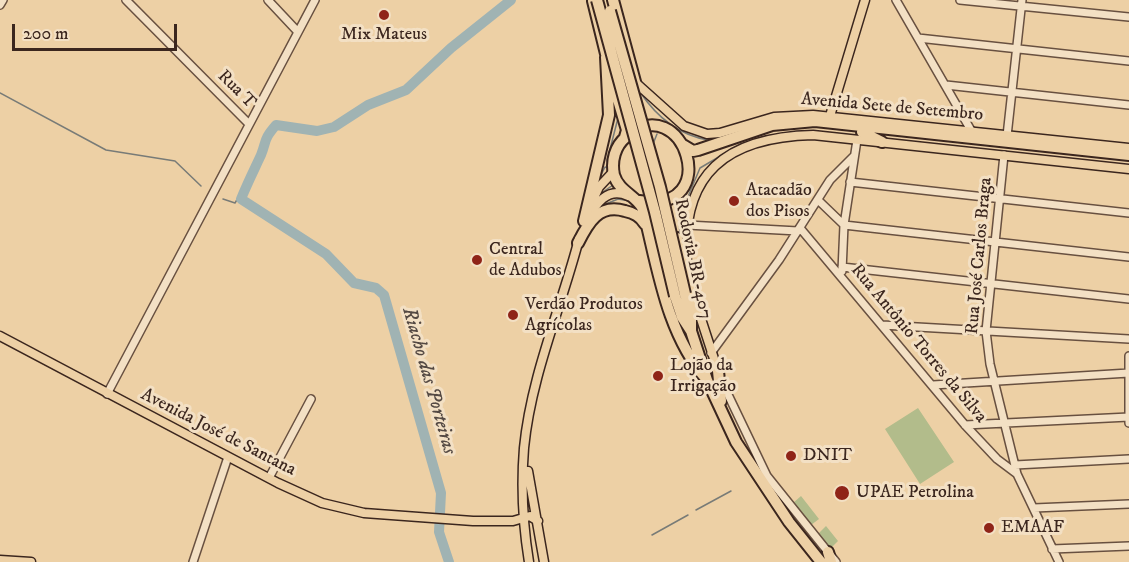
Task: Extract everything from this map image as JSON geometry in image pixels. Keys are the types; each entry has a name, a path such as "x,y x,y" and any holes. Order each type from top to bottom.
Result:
{"highway":[{"path":"595,0 606,57 627,130 615,151 614,171 620,187 628,196 639,201 664,201 684,186 689,174 690,161 683,145 668,130 647,123 642,116 636,83 610,4"},
{"name":"Rodovia BR-407","path":"595,0 655,212 683,292"},
{"name":"Rodovia BR-407","path":"610,4 660,187 683,292 682,317 691,331 707,380"},
{"path":"584,221 609,115 606,57"},
{"path":"786,123 798,115"},
{"name":"Avenida Sete de Setembro","path":"683,145 693,151 756,130 786,123 815,121 948,132 1129,155"},
{"path":"625,137 642,128 655,127"},
{"name":"Avenida Sete de Setembro","path":"690,161 695,155 774,131 813,128 860,136 1129,161"},
{"path":"860,136 882,142"},
{"path":"675,195 671,215 683,292"},
{"path":"639,201 679,339 695,366 707,380 745,457 789,522 821,562"},
{"path":"578,243 590,220 609,209 617,208 639,216 647,228"},
{"path":"718,371 722,413"}],"main road":[{"path":"830,116 865,0"},
{"name":"Avenida Sete de Setembro","path":"636,83 678,122 694,131 707,134 720,133 774,117 830,116 948,132 972,132 1129,148"},
{"name":"Avenida Sete de Setembro","path":"718,371 683,292 687,225 692,198 706,175 742,149 776,139 801,136 860,136"},
{"name":"Avenida Sete de Setembro","path":"882,142 1129,169"},
{"path":"529,562 523,518 524,450 541,366 584,221 595,195 614,171"},
{"path":"578,243 599,201 615,192 628,196"},
{"name":"Avenida José de Santana","path":"0,336 228,457 322,503 364,513 434,519 513,521 533,516 538,521"},
{"path":"524,450 544,562"},
{"path":"0,560 31,562"}],"street":[{"path":"0,5 3,0"},
{"name":"Rua T","path":"126,0 249,124"},
{"path":"268,0 298,32"},
{"path":"107,394 315,0"},
{"path":"896,0 972,132"},
{"path":"960,0 1021,4 1129,17"},
{"path":"1007,136 1021,4"},
{"path":"918,39 1129,61"},
{"path":"946,85 1129,105"},
{"path":"842,277 844,225 854,156 860,136"},
{"name":"Rua José Carlos Braga","path":"1004,155 986,331 993,381 1017,474 1059,562"},
{"path":"711,353 799,230 834,174 854,156"},
{"path":"850,182 1129,213"},
{"path":"818,200 844,225 1129,257"},
{"path":"687,225 799,230"},
{"name":"Rua Antônio Torres da Silva","path":"799,230 842,277 965,425 997,459 1017,474"},
{"path":"842,267 1129,299"},
{"path":"882,325 1129,339"},
{"path":"1129,356 1129,423"},
{"path":"718,371 767,476 836,562"},
{"path":"933,385 1129,373"},
{"path":"269,478 311,399"},
{"path":"965,425 1129,417"},
{"path":"194,562 228,457"},
{"path":"1015,465 1129,459"},
{"path":"1034,508 1129,504"},
{"path":"1052,549 1129,546"}],"green space":[{"path":"918,408 954,462 920,484 885,429"},
{"path":"801,496 819,519 811,525 793,503"},
{"path":"826,526 838,541 830,549 818,534"}],"waterway":[{"name":"Riacho das Porteiras","path":"449,562 439,532 441,493 384,295 376,288 354,283 326,254 241,199 267,137 276,125 317,131 334,127 368,105 406,90 451,48 511,0"},
{"path":"640,92 653,109 669,123 687,134 708,140"},
{"path":"0,93 106,150 175,161 201,186"},
{"path":"607,161 618,118"},
{"path":"653,144 657,134"},
{"path":"680,236 679,218 700,168 734,148"},
{"path":"599,179 605,167 608,168"},
{"path":"600,194 613,185"},
{"name":"Riacho das Porteiras","path":"223,199 235,203 238,198 241,199"},
{"path":"601,206 618,199 630,201"},
{"path":"696,510 731,491"},
{"path":"652,535 688,515"}],"place":[{"name":"Mix Mateus","path":"384,15"},
{"name":"Atacadão dos Pisos","path":"734,201"},
{"name":"Central de Adubos","path":"477,260"},
{"name":"Verdão Produtos Agrícolas","path":"513,315"},
{"name":"Lojão da Irrigação","path":"658,376"},
{"name":"DNIT","path":"791,456"},
{"name":"UPAE Petrolina","path":"842,493"},
{"name":"EMAAF","path":"989,528"}]}
